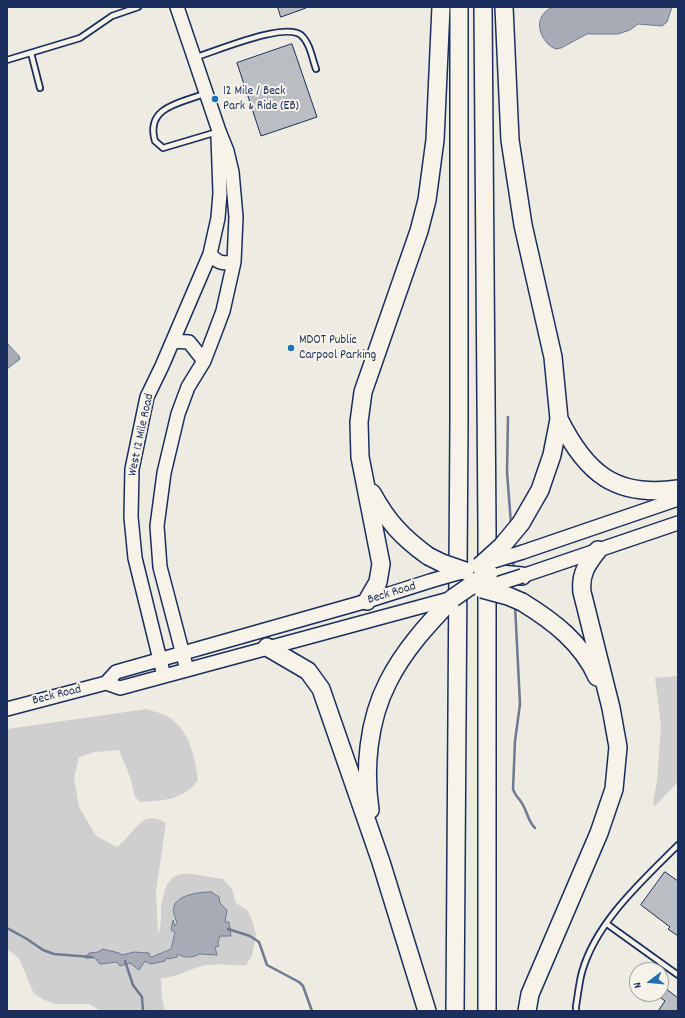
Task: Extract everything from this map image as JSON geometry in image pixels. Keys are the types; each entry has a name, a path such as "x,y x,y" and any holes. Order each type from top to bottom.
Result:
{"highway":[{"path":"368,601 378,582 381,564 360,457 359,422 363,392 416,238 427,200 435,140 441,7"},
{"path":"455,1011 459,421 459,7"},
{"path":"483,7 487,529 487,1011"},
{"path":"381,862 368,796 367,761 375,718 387,683 430,622 471,580 521,523 540,490 552,455 559,419 553,357 522,225 510,140 504,7"},
{"path":"559,419 579,454 590,466 607,480 630,488 658,492 678,489"},
{"path":"360,457 370,490 385,516 408,542 428,556 471,580 522,602 546,617 575,641 594,670 611,708"},
{"path":"527,1011 530,994 599,833 614,788 618,747 611,708 581,587 582,574 598,550"},
{"path":"430,605 471,580 523,552"},
{"path":"430,581 471,580 522,576"},
{"path":"267,647 308,671 321,689 381,862 427,1011"}],"main road":[{"name":"West 12 Mile Road","path":"177,7 227,151 232,172 236,216 234,262 223,311 204,361 188,387 178,414 164,473 157,526 160,567 187,670"},
{"name":"West 12 Mile Road","path":"164,676 136,558 131,517 132,469 147,397 173,341 210,254 218,218 219,131"},
{"path":"210,254 216,261 223,264 234,262"},
{"path":"173,341 189,342 204,361"},
{"path":"523,552 678,499"},
{"path":"522,576 678,523"},
{"name":"Beck Road","path":"7,709 106,683 116,672 368,601 430,581"},
{"name":"Beck Road","path":"106,683 120,688 267,647 430,605"}],"lane":[{"path":"7,60 80,38 112,16 138,7"},
{"path":"194,57 272,32 287,32 299,34 306,41 316,69"},
{"path":"31,53 40,88"},
{"path":"206,93 164,110 158,114 153,128 155,141 163,148 219,131"},
{"path":"576,1011 582,972 592,948 621,904 678,845"},
{"path":"607,924 678,975"}],"shaded area":[{"path":"552,7 672,7 667,22 662,26 638,24 630,30 618,34 587,34 561,48 556,49 544,40 540,30 540,20"},
{"path":"7,343 20,359 7,369"},
{"path":"678,676 678,782 655,806 653,803 657,780 661,726 655,678"},
{"path":"147,709 167,716 177,724 187,738 193,754 198,780 192,787 179,796 165,800 140,802 135,797 130,777 119,750 95,752 79,757 74,778 79,807 96,836 117,847 138,824 144,820 150,818 166,823 156,892 158,934 164,894 173,877 180,874 189,874 223,879 232,889 236,903 248,911 256,934 252,956 246,965 206,965 167,978 161,978 162,998 165,1011 101,1011 89,1004 56,1004 44,1000 34,994 19,958 7,949 7,729","holes":["211,892 219,897 220,903 227,910 224,922 229,923 231,936 220,936 218,942 219,946 215,947 217,955 199,954 189,957 179,954 177,957 169,959 166,958 165,961 160,961 159,954 172,948 172,941 175,932 171,930 173,920 175,926 177,923 174,914 176,903 186,896 199,893"]},
{"path":"211,892 219,897 220,903 227,910 225,922 229,922 231,936 220,936 218,942 219,946 215,947 217,955 199,954 188,957 178,954 177,957 166,958 165,961 151,964 145,961 139,970 130,963 120,966 117,962 100,964 95,958 85,958 89,953 98,952 103,949 122,955 134,952 149,953 149,956 152,957 171,949 175,932 171,930 173,920 175,926 177,923 174,914 176,903 186,896"}],"building":[{"path":"278,7 306,7 306,8 281,17"},
{"path":"292,44 317,117 261,136 237,63"},
{"path":"665,872 678,881 678,936 668,929 670,927 641,905"},
{"path":"669,991 678,998 678,1011 658,1011 664,1002 669,1002"}],"waterway":[{"path":"508,417 507,472 511,524"},
{"path":"513,559 514,570"},
{"path":"515,605 520,704 515,741 513,789 535,828"},
{"path":"7,928 43,950 54,954 92,957"},
{"path":"228,929 250,936 259,942 267,965 299,982 303,986 312,1011"},
{"path":"125,961 133,985 142,997 143,1011"}],"place":[{"name":"12 Mile / Beck Park & Ride (EB)","path":"215,99"},
{"name":"MDOT Public Carpool Parking","path":"291,348"}]}
